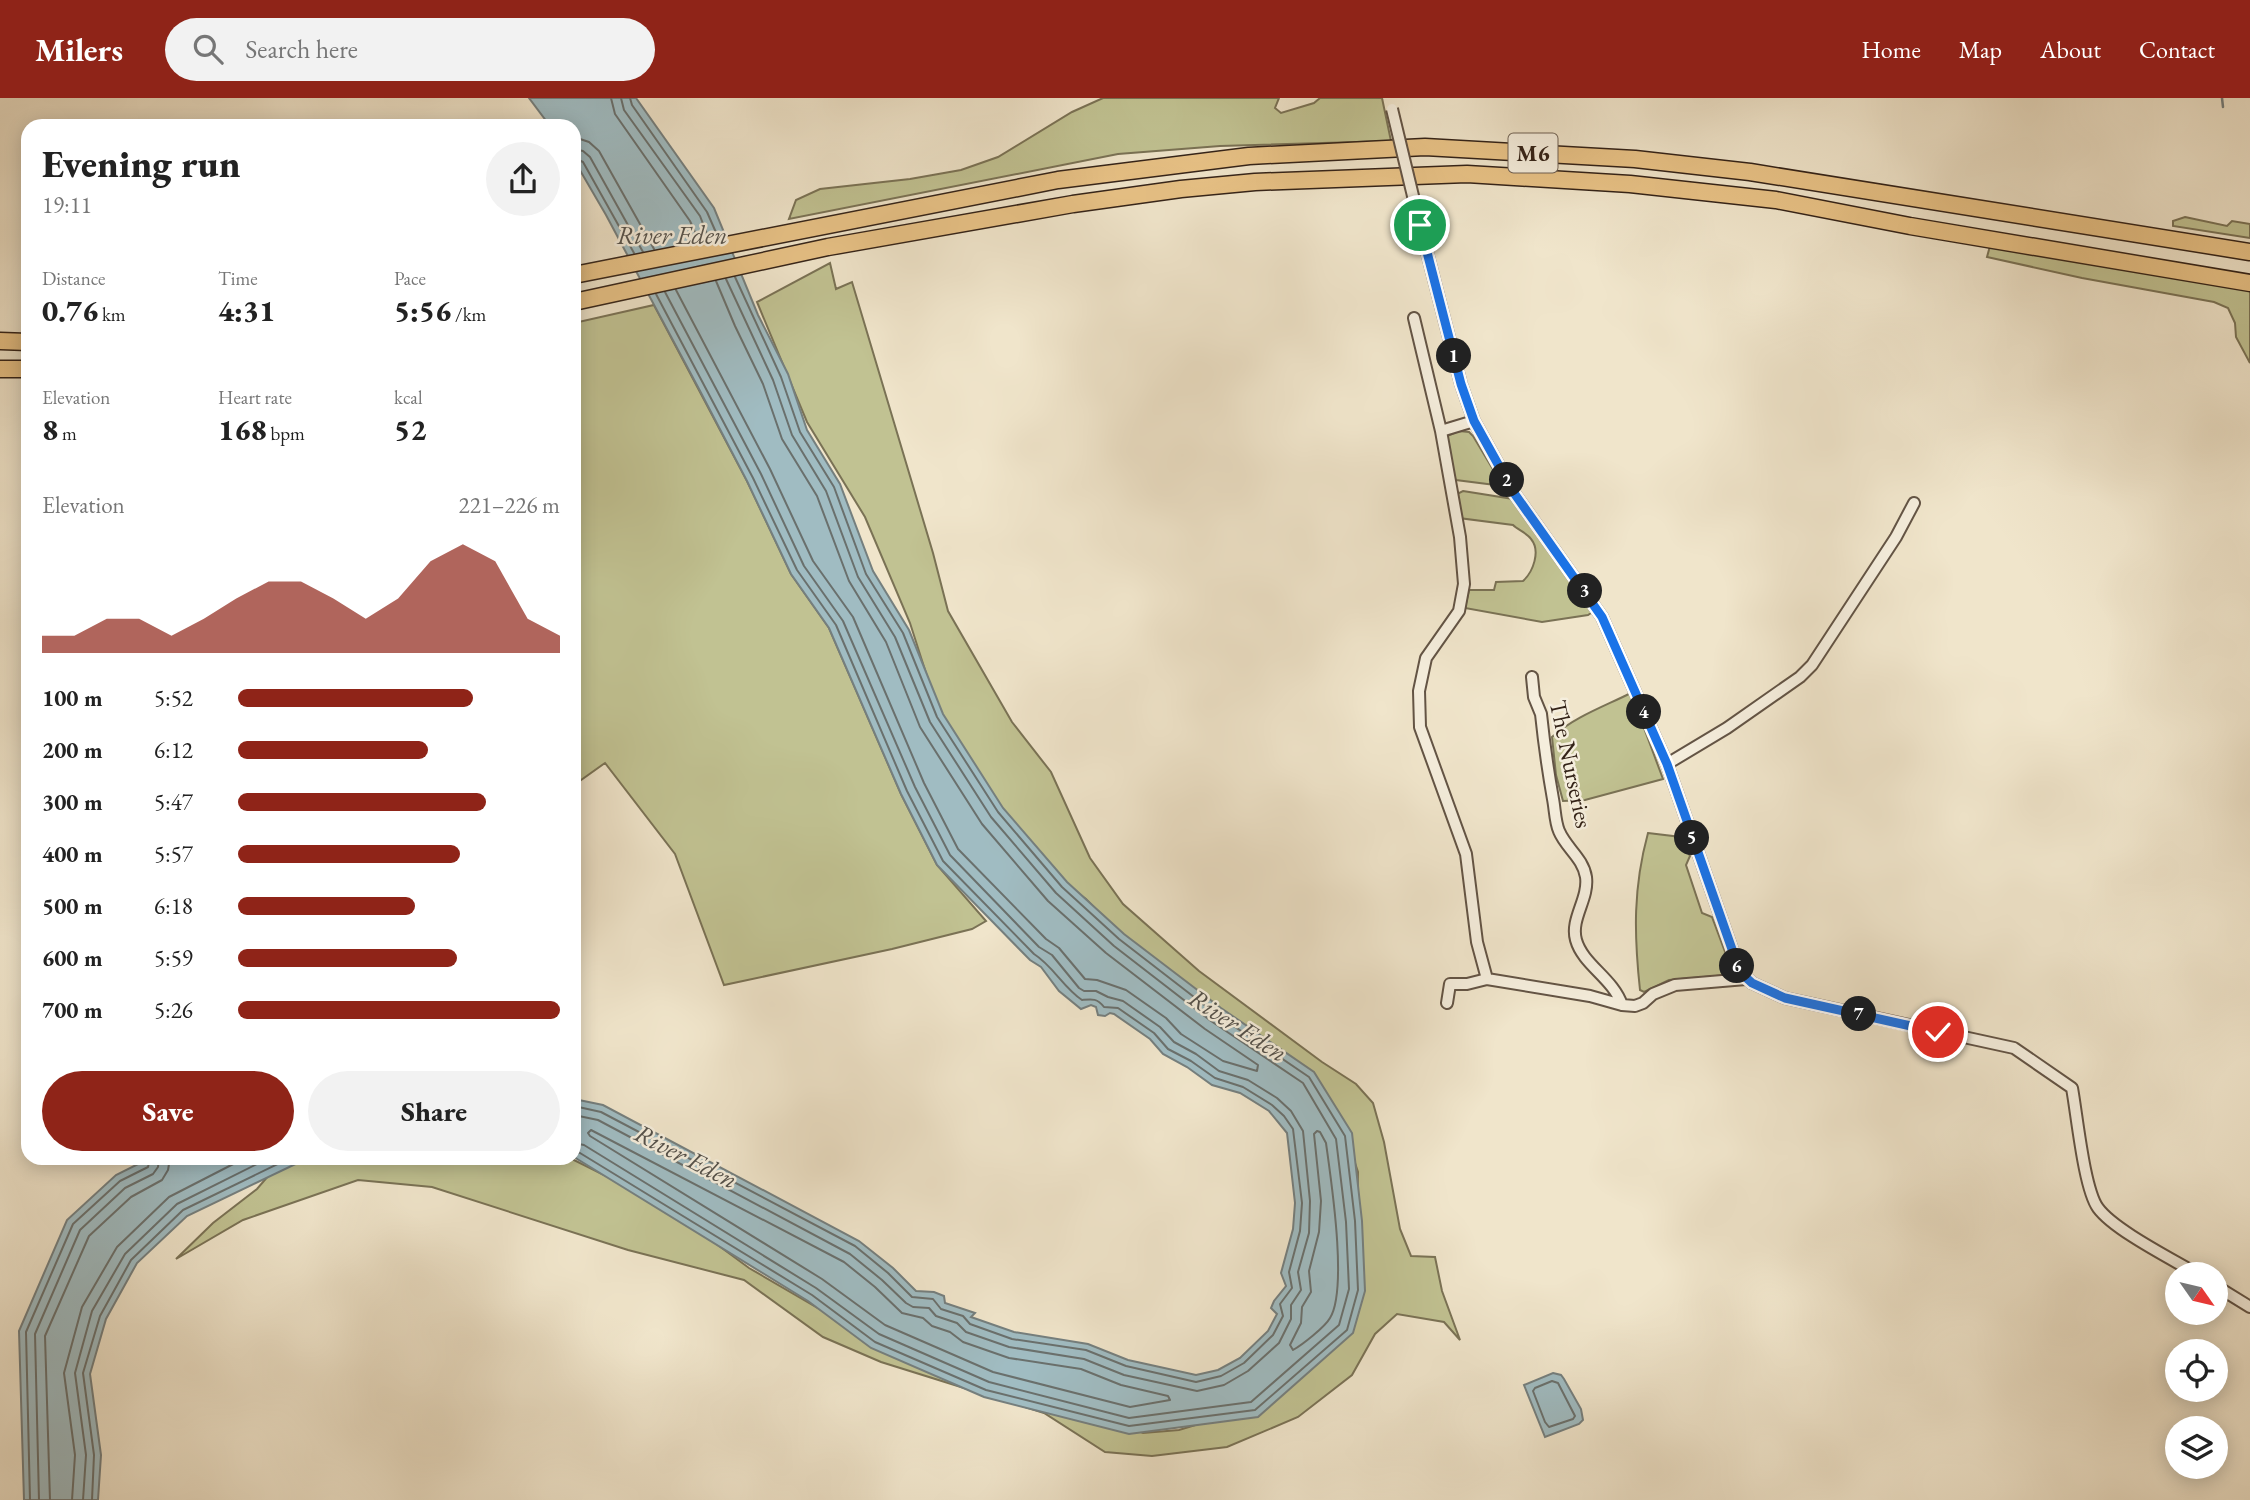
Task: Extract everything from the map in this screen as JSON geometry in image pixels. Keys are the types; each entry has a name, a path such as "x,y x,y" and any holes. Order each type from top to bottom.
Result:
{"highway":[{"name":"M6","path":"581,274 1059,180 1249,156 1425,147 1634,159 1751,172 2250,251"},
{"name":"M6","path":"581,300 828,247 1073,204 1255,183 1467,174 1630,184 1776,200 1910,226 2250,283"},
{"path":"0,341 21,342"},
{"path":"0,369 21,369"}],"street":[{"path":"1391,103 1461,384 1474,421 1514,493 1602,617 1667,764 1735,963 1746,979 1785,998 2014,1048 2072,1088 2089,1187 2097,1207 2109,1220 2177,1262"},
{"path":"1413,318 1441,431 1460,537 1464,584 1459,611 1426,658 1419,691 1420,727 1466,854 1477,942 1487,979"},
{"path":"1441,431 1474,421"},
{"path":"1667,764 1727,728 1800,677 1812,665 1896,537 1914,503"},
{"name":"The Nurseries","path":"1532,677 1534,697 1541,714 1558,830 1569,849 1581,862 1586,877 1586,893 1578,915 1575,938 1582,954 1609,981 1619,995 1622,1005"},
{"path":"1447,1003 1450,984 1467,984 1487,979 1635,1006 1653,994 1675,985 1746,979"},
{"path":"2228,1293 2250,1307"}],"green space":[{"path":"1103,98 1279,98 1275,108 1281,113 1314,103 1320,98 1382,98 1391,141 1220,146 1118,154 789,219 796,200 820,189 910,179 961,170 998,157 1072,112"},
{"path":"2185,217 2227,226 2232,221 2250,224 2250,238 2173,226 2173,221"},
{"path":"1990,246 2250,290 2250,363 2236,337 2235,323 2228,308 2214,302 2082,278 1987,257"},
{"path":"830,263 836,289 852,282 948,611 1012,722 1051,772 1090,858 1123,904 1199,971 1356,1084 1373,1103 1384,1142 1400,1229 1411,1256 1435,1257 1442,1291 1460,1340 1444,1322 1397,1314 1375,1334 1352,1375 1298,1417 1227,1447 1152,1456 1105,1452 1044,1413 881,1362 823,1337 744,1280 628,1250 432,1187 358,1180 243,1220 176,1259 213,1223 257,1189 269,1175 292,1165 581,1164 662,1204 749,1268 830,1315 1076,1404 1143,1433 1179,1430 1249,1409 1356,1282 1358,1172 1339,1116 1140,956 1086,899 1032,859 942,723 910,623 865,517 807,422 757,302"},
{"path":"654,305 747,481 791,574 829,628 901,794 937,865 986,921 972,929 892,949 724,985 675,854 605,763 581,780 581,321"},
{"path":"1459,431 1469,432 1473,436 1503,486 1456,480 1450,471 1447,436"},
{"path":"1463,491 1513,499 1591,609 1591,613 1542,622 1465,608 1469,590 1494,590 1496,582 1523,581 1533,567 1535,549 1531,539 1513,525 1459,518 1457,494"},
{"path":"1631,693 1663,779 1585,800 1563,801 1556,775 1552,737 1580,718"},
{"path":"1648,833 1681,837 1690,856 1686,865 1702,913 1712,917 1731,968 1727,975 1669,980 1644,992 1640,990 1636,911"}],"water":[{"name":"River Eden","path":"529,98 636,98 714,208 758,315 788,374 807,430 840,484 873,571 909,630 943,714 1003,808 1067,882 1124,934 1221,1008 1314,1072 1352,1133 1362,1221 1365,1291 1353,1333 1258,1417 1129,1434 984,1397 871,1348 808,1301 581,1161 581,1100 603,1105 859,1241 893,1268 916,1291 934,1292 944,1296 945,1303 975,1313 971,1317 1014,1332 1088,1344 1128,1360 1196,1375 1218,1370 1240,1358 1268,1331 1277,1314 1271,1308 1286,1286 1281,1273 1293,1229 1295,1203 1287,1133 1269,1111 1240,1093 1212,1085 1163,1054 1150,1039 1114,1014 1098,1015 1096,1007 1091,1005 1081,1009 1059,991 1041,967 1030,960 937,865 901,794 829,628 791,574 699,389 581,172 581,119 545,119"},
{"path":"136,1165 293,1165 187,1216 137,1263 106,1319 90,1374 101,1455 98,1500 24,1500 19,1331 67,1220 116,1175"},
{"path":"1553,1373 1564,1379 1581,1409 1583,1420 1545,1437 1524,1385"}],"waterway":[{"path":"2222,98 2223,107"}],"route":[{"path":"1420,225 1461,384 1474,421 1514,493 1602,617 1667,764 1740,972 1752,983 1785,998 1938,1032"}]}
